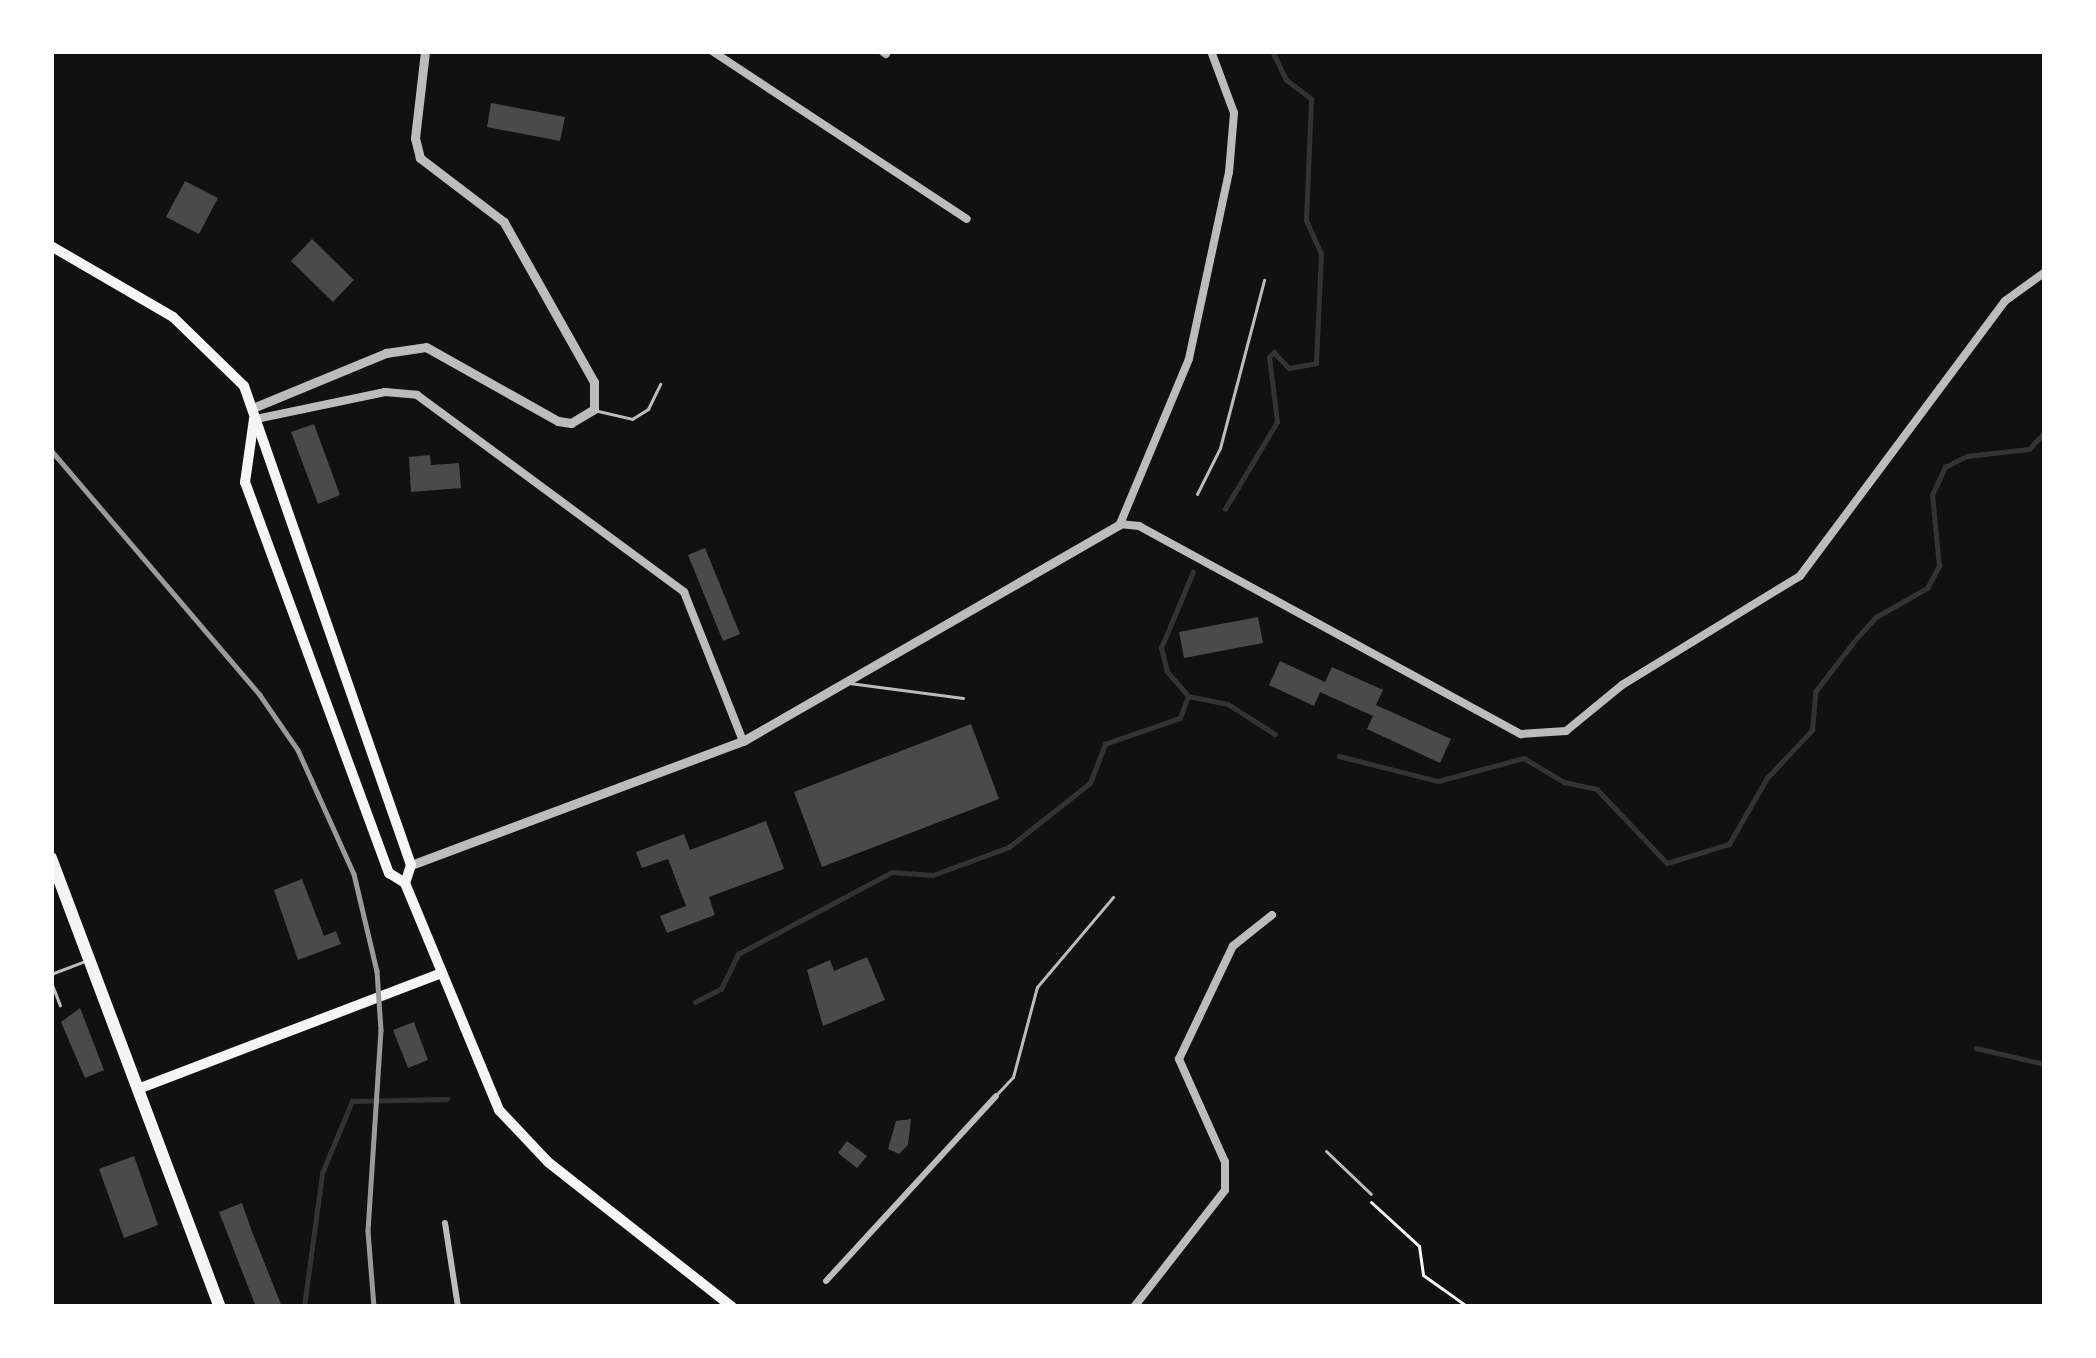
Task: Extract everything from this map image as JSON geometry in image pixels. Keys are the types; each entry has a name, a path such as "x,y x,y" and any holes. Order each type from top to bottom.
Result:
{"main road":[{"path":"51,246 204,340 254,413 411,865 405,883"},
{"path":"254,413 245,482 389,873 405,883 499,1110 521,1138 732,1307"},
{"path":"51,858 220,1307"},
{"path":"138,1089 441,973"}],"street":[{"path":"254,413 386,353 426,347 558,421 572,423 594,409 594,382 504,222 434,172 415,138 425,51"},
{"path":"712,51 968,219"},
{"path":"1120,524 1190,358 1229,172 1234,113 1211,51"},
{"path":"411,865 743,741 1120,524 1138,526 1496,723 1555,737 1649,667 1770,601 1800,576 2005,301 2045,272"},
{"path":"254,413 386,392 417,395 684,592 743,741"},
{"path":"1134,1307 1225,1190 1225,1162 1180,1059 1233,946 1272,915"},
{"path":"826,1281 996,1096"},
{"path":"445,1222 458,1307"}],"lane":[{"path":"1198,494 1220,448 1264,280"},
{"path":"594,409 632,419 648,409 660,385"},
{"path":"847,682 963,698"},
{"path":"996,1096 1013,1077 1037,987 1113,897"},
{"path":"51,974 89,959"},
{"path":"51,982 60,1005"},
{"path":"1326,1151 1371,1194"}],"path":[{"path":"1371,1194 1371,1204 1419,1246 1423,1275 1468,1307"}],"building":[{"path":"491,103 565,117 560,141 487,127"},
{"path":"185,181 218,198 199,234 166,217"},
{"path":"312,239 354,280 333,302 291,261"},
{"path":"314,424 340,495 318,504 291,432"},
{"path":"430,455 431,465 459,463 461,488 411,492 409,457"},
{"path":"705,548 740,634 723,641 688,555"},
{"path":"1258,617 1263,643 1184,658 1179,632"},
{"path":"1280,661 1325,682 1332,667 1383,690 1376,705 1451,739 1440,763 1367,729 1373,716 1320,692 1314,706 1269,685"},
{"path":"971,724 999,799 822,867 794,792"},
{"path":"766,821 784,869 709,897 715,915 667,933 660,916 686,906 668,859 642,868 636,852 684,834 690,850"},
{"path":"302,879 324,936 336,931 341,944 298,960 274,890"},
{"path":"867,957 885,1000 823,1026 807,970 830,960 834,971"},
{"path":"80,1008 104,1070 85,1078 61,1022"},
{"path":"414,1022 428,1060 408,1068 393,1030"},
{"path":"911,1119 908,1145 899,1154 888,1149 896,1121"},
{"path":"847,1141 867,1156 857,1168 838,1153"},
{"path":"134,1156 158,1225 124,1238 99,1169"},
{"path":"242,1203 282,1307 256,1307 219,1212"}],"waterway":[{"path":"1225,509 1277,422 1269,357 1274,352 1289,368 1316,363 1321,254 1306,220 1311,99 1286,80 1272,51"},
{"path":"1339,756 1438,781 1524,758 1564,782 1597,789 1667,863 1729,844 1767,778 1812,730 1815,692 1876,617 1927,588 1939,566 1932,495 1945,467 1967,456 2029,449 2045,432"},
{"path":"1188,696 1167,672 1161,648 1193,572"},
{"path":"1188,696 1228,704 1275,734"},
{"path":"695,1002 721,989 738,954 892,872 933,875 1009,847 1090,783 1105,744 1180,718 1188,696"},
{"path":"1976,1048 2045,1064"},
{"path":"304,1307 322,1173 352,1101 447,1099"}],"railway":[{"path":"51,450 260,695 298,750 354,874 377,971 381,1030 368,1231 374,1307"}]}
